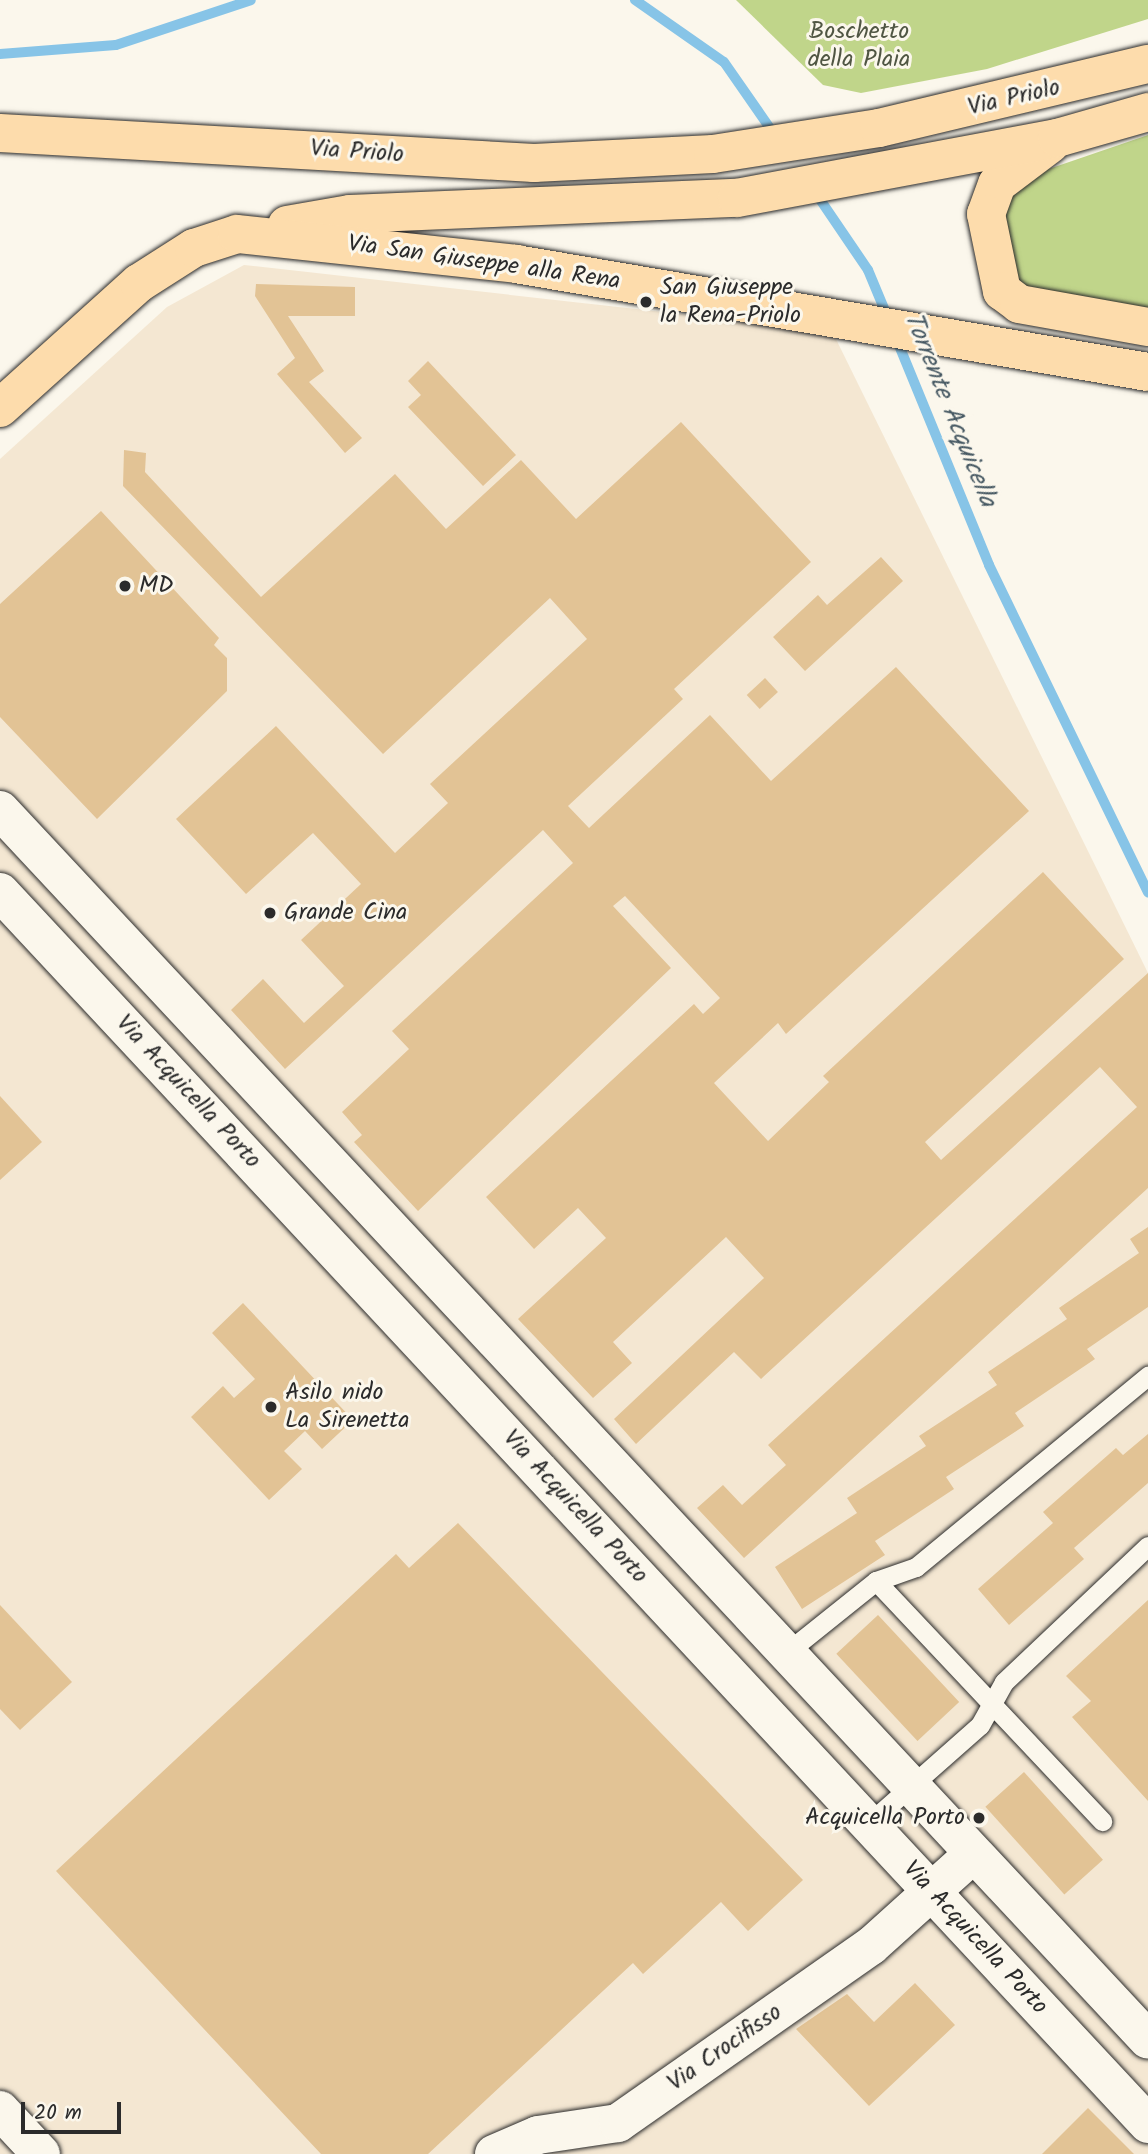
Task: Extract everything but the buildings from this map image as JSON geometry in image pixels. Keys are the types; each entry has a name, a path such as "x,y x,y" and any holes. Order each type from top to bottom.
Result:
{"main road":[{"name":"Via Priolo","path":"0,133 534,163 713,155 879,128 1148,64"},
{"name":"Via Priolo","path":"237,234 350,214 737,198 896,172 1057,138 1148,112"},
{"path":"1057,138 996,184 986,214 1002,291 1019,304 1148,327"},
{"name":"Via San Giuseppe alla Rena","path":"0,408 139,283 194,248 237,234 516,264 1148,372"},
{"path":"0,810 1148,2040"},
{"name":"Via Acquicella Porto","path":"0,892 1148,2124"},
{"path":"65,961 106,923"},
{"path":"240,1149 282,1112"},
{"path":"527,1457 568,1419"},
{"path":"621,1556 661,1518"},
{"name":"Via Crocifisso","path":"494,2154 538,2135 618,2123 871,1946 973,1854"},
{"path":"0,2110 41,2154"}],"lane":[{"path":"786,1653 876,1581 916,1567 1148,1376"},
{"path":"868,1824 980,1725 995,1703 1004,1682 1148,1545"},
{"path":"876,1581 995,1703 1102,1821"}],"shaded area":[{"path":"244,265 832,331 1148,973 1148,2154 0,2154 0,459 167,307"}],"green space":[{"name":"Boschetto della Plaia","path":"736,0 1148,0 1148,19 987,69 861,93 823,85"},
{"path":"1148,135 1148,310 1029,289 1001,263 1006,198 1037,173"}],"waterway":[{"name":"Torrente Acquicella","path":"0,54 116,45 251,0"},
{"name":"Torrente Acquicella","path":"635,0 724,62 774,134"},
{"name":"Torrente Acquicella","path":"815,192 868,270 888,318"},
{"name":"Torrente Acquicella","path":"896,338 989,565 1148,892"}],"place":[{"name":"San Giuseppe la Rena-Priolo","path":"646,302"},
{"name":"MD","path":"125,586"},
{"name":"Grande Cina","path":"270,913"},
{"name":"Asilo nido La Sirenetta","path":"271,1407"},
{"name":"Acquicella Porto","path":"979,1818"}]}
